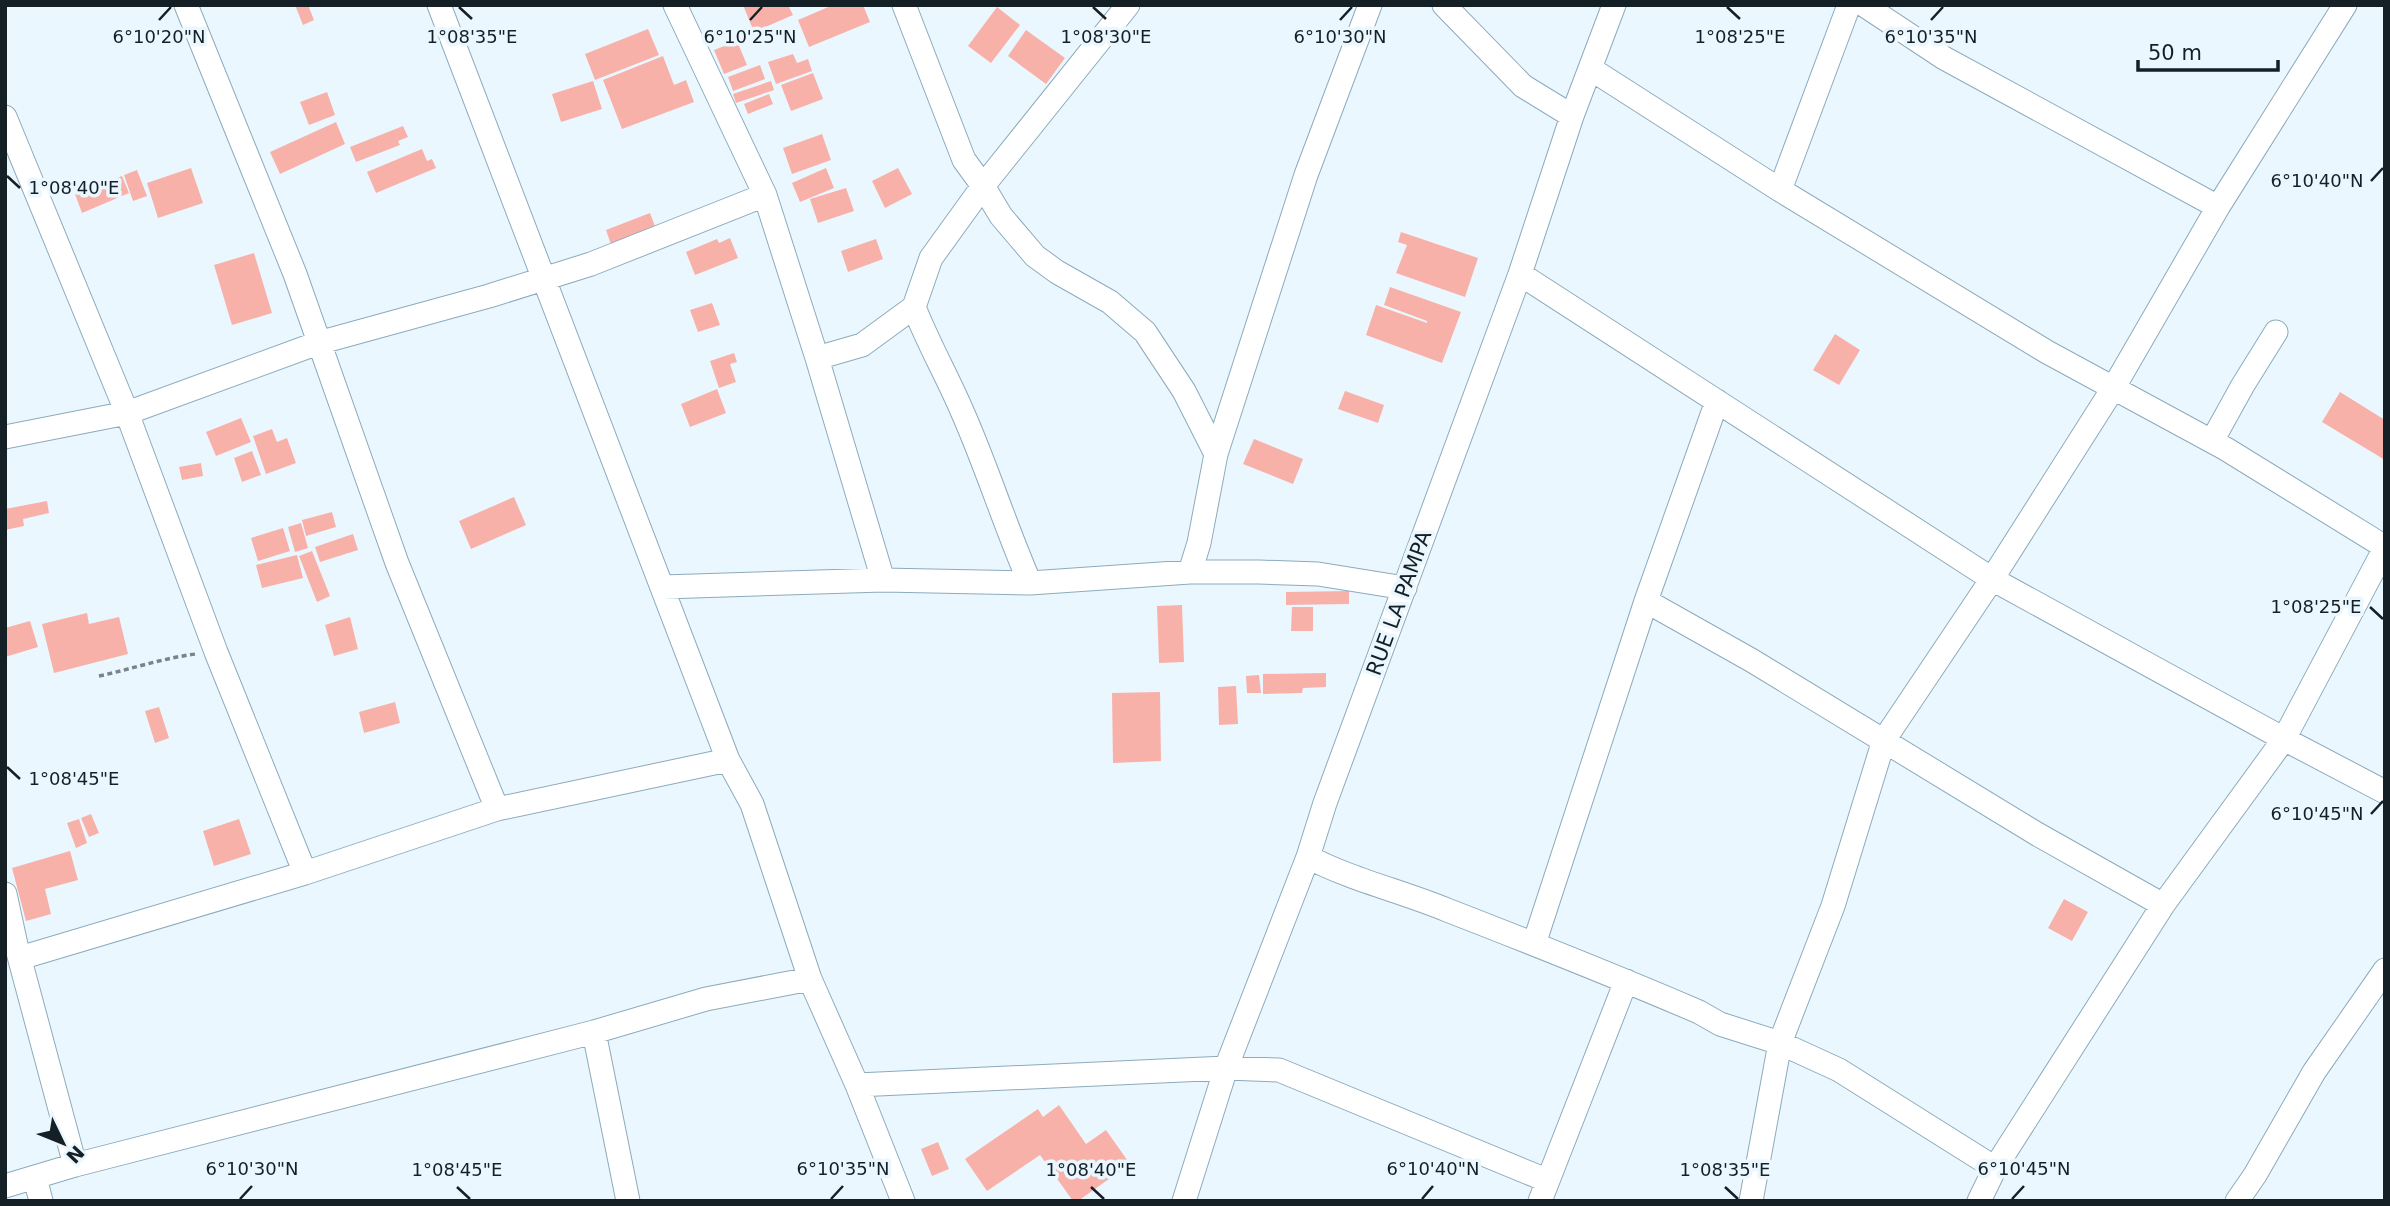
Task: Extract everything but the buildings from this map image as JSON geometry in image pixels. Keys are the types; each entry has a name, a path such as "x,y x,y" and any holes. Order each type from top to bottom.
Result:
{"street":[{"path":"186,5 295,274 397,564 497,809"},
{"path":"439,5 728,760 752,804 810,979 857,1085 903,1201"},
{"path":"675,5 765,195 883,580"},
{"path":"904,5 964,160 1001,216 1035,256 1057,272 1110,302 1144,332 1184,391 1216,454"},
{"path":"817,358 862,345 914,307 931,258 983,186 1128,5"},
{"path":"1190,572 1199,543 1216,454 1306,175 1370,5"},
{"path":"1444,5 1523,86 1572,116"},
{"name":"RUE LA PAMPA","path":"1184,1201 1226,1068 1308,857 1325,803 1520,274 1572,116 1614,5"},
{"path":"1780,190 1849,5"},
{"path":"1864,5 1944,58 2218,207"},
{"path":"1751,1201 1780,1043 1833,906 1884,740 1992,579 2114,387 2218,207 2345,5"},
{"path":"1591,69 1780,190 2048,352 2212,441 2385,548 2284,739 2163,905 1996,1168 1979,1201"},
{"path":"5,117 127,413 216,652 305,873"},
{"path":"5,437 127,413 318,343 489,296 591,264 765,195"},
{"path":"1520,274 1992,579 2385,792"},
{"path":"914,307 926,340 962,411 1030,583"},
{"path":"2212,441 2276,332"},
{"path":"1534,944 1646,601 1717,401"},
{"path":"663,587 883,580 1030,583 1190,572 1318,574 1405,588"},
{"path":"1646,601 1732,648 2037,834 2163,905"},
{"path":"14,950 305,873 497,809 728,760"},
{"path":"1308,857 1328,868 1559,952 1744,1034 1780,1043 1839,1070 1996,1168"},
{"path":"5,894 14,950 75,1165"},
{"path":"2237,1201 2255,1175 2314,1072 2385,970"},
{"path":"5,1186 38,1190 75,1165 594,1032 706,999 810,979"},
{"path":"857,1085 1226,1068 1279,1070 1543,1190 1626,981"},
{"path":"594,1032 628,1201"}],"path":[{"path":"99,676 166,658 216,652"}]}
